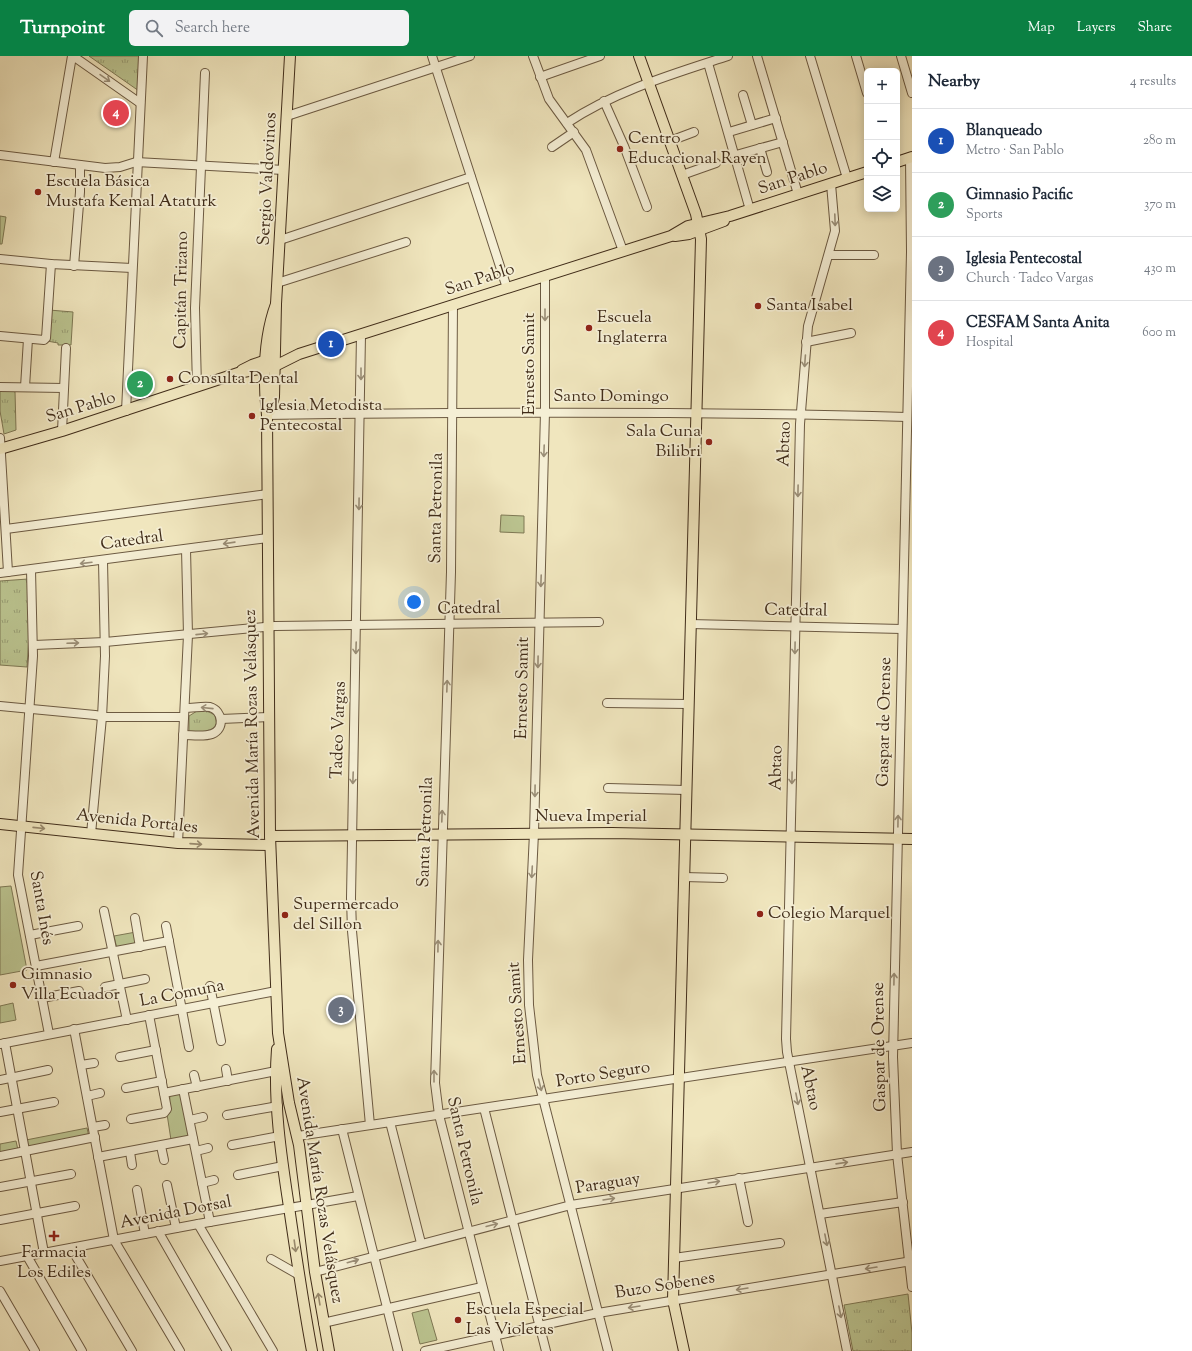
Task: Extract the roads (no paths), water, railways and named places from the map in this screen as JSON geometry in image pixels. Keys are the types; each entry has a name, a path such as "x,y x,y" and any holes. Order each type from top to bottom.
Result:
{"main road":[{"path":"639,56 700,227 673,1300 684,1351"},
{"name":"Sergio Valdovinos","path":"271,363 267,336 276,304 292,57"},
{"path":"900,161 911,157"},
{"name":"San Pablo","path":"1,448 126,411 238,373 671,236 688,226 700,227 864,173"},
{"name":"Avenida María Rozas Velásquez","path":"271,363 268,414 268,627 270,841 278,1033 276,1071 280,1136 310,1351"},
{"name":"Avenida Portales","path":"0,824 178,843 270,841"},
{"name":"Nueva Imperial","path":"270,841 351,835 534,833 685,833 912,839"},
{"name":"Avenida María Rozas Velásquez","path":"278,1033 289,1103 298,1136 315,1272 329,1351"}],"street":[{"path":"54,162 73,56 140,103"},
{"path":"126,411 136,162 143,56"},
{"path":"432,56 507,288"},
{"path":"288,116 470,56"},
{"path":"533,56 549,99 574,132 588,155 623,251"},
{"path":"540,77 600,56"},
{"path":"567,123 604,101 711,60 728,56"},
{"path":"758,56 798,194"},
{"path":"810,56 847,178"},
{"path":"856,56 864,83"},
{"path":"901,56 908,68 912,93"},
{"path":"711,60 750,210"},
{"name":"Capitán Trizano","path":"197,387 194,318 204,73"},
{"path":"743,94 752,125"},
{"path":"604,101 624,146 647,207"},
{"path":"729,132 776,118"},
{"path":"552,147 574,132"},
{"path":"670,141 694,132"},
{"path":"736,155 783,142"},
{"path":"760,148 767,172"},
{"path":"0,155 111,168 136,162 284,170"},
{"name":"Gaspar de Orense","path":"911,157 910,365 907,417 893,1046 897,1154 911,1261 912,1287"},
{"path":"682,175 716,163"},
{"path":"74,266 80,192 80,165"},
{"path":"280,240 471,177"},
{"name":"Abtao","path":"831,184 835,231 810,316 806,342 801,416 786,1039 789,1061 848,1351"},
{"path":"277,283 406,242"},
{"path":"829,255 874,255"},
{"path":"0,259 74,266 132,268"},
{"path":"0,336 44,340 46,338 51,264"},
{"name":"Ernesto Samit","path":"545,276 545,412 534,833 528,990 535,1064 608,1351"},
{"name":"Santa Petronila","path":"453,305 453,413 449,624 434,1076 439,1115 499,1351"},
{"path":"806,342 851,333"},
{"name":"Tadeo Vargas","path":"361,335 357,625 351,835 352,931 370,1125"},
{"path":"25,387 28,339"},
{"path":"62,431 66,348"},
{"path":"0,387 64,388"},
{"name":"Santo Domingo","path":"268,414 545,412 907,417"},
{"path":"0,438 6,529 4,573"},
{"path":"6,529 268,494"},
{"name":"Catedral","path":"4,573 268,538"},
{"path":"178,843 188,636 186,548"},
{"path":"91,834 102,717 105,642 103,560"},
{"name":"Santa Inés","path":"31,570 34,645 18,879 49,1034"},
{"name":"Catedral","path":"34,645 188,636 268,627 599,622"},
{"name":"Catedral","path":"690,624 902,629"},
{"path":"607,703 688,704"},
{"path":"0,706 102,717 185,713 212,708 218,712 221,719 220,726 212,734 184,735"},
{"path":"221,719 269,717"},
{"path":"608,788 686,790"},
{"path":"684,877 723,878"},
{"path":"104,911 114,952 127,1020"},
{"path":"135,918 140,947"},
{"path":"30,935 78,926"},
{"path":"166,926 189,1047"},
{"path":"36,966 169,941"},
{"path":"105,987 145,979"},
{"path":"210,986 221,1041"},
{"path":"42,998 79,991"},
{"name":"La Comuna","path":"2,1043 276,991"},
{"path":"131,1119 164,1113 167,1109 149,1015"},
{"path":"74,1030 114,1240 180,1351"},
{"path":"2,1043 11,1078 44,1253"},
{"name":"Porto Seguro","path":"298,1136 912,1043"},
{"path":"120,1057 156,1050"},
{"path":"81,1065 94,1063"},
{"path":"226,1069 228,1080"},
{"path":"0,1080 48,1070"},
{"path":"164,1093 276,1071"},
{"path":"194,1075 196,1087"},
{"path":"126,1088 162,1082"},
{"path":"184,1089 210,1222"},
{"path":"87,1096 100,1093"},
{"path":"0,1112 54,1102"},
{"path":"227,1115 278,1106"},
{"path":"484,1108 546,1351"},
{"path":"190,1120 202,1117"},
{"path":"390,1122 421,1243"},
{"path":"93,1128 105,1125"},
{"path":"342,1129 398,1351"},
{"path":"232,1144 280,1136"},
{"path":"0,1156 95,1137"},
{"path":"98,1158 193,1140"},
{"path":"160,1146 164,1160"},
{"path":"196,1151 208,1148"},
{"path":"130,1152 132,1165"},
{"name":"Paraguay","path":"315,1272 421,1243 571,1205 912,1152"},
{"path":"238,1175 284,1166"},
{"path":"0,1188 71,1174"},
{"path":"739,1178 748,1222"},
{"path":"202,1183 214,1180"},
{"path":"167,1185 176,1228"},
{"path":"137,1190 145,1234"},
{"name":"Avenida Dorsal","path":"0,1262 158,1231 358,1196"},
{"path":"820,1214 903,1202"},
{"path":"0,1220 75,1206"},
{"path":"198,1224 273,1351"},
{"path":"158,1231 227,1351"},
{"path":"674,1258 780,1243"},
{"path":"71,1248 132,1351"},
{"path":"27,1256 82,1351"},
{"name":"Avenida María Rozas Velásquez","path":"271,1259 299,1275"},
{"name":"Buzo Sobenes","path":"426,1351 449,1348 494,1335 598,1313 911,1261"},
{"path":"324,1323 482,1286"},
{"path":"0,1291 35,1351"}],"place":[{"name":"CESFAM Santa Anita","path":"116,113"},
{"name":"Centro Educacional Rayen","path":"620,149"},
{"name":"Escuela Básica Mustafa Kemal Ataturk","path":"38,192"},
{"name":"Santa Isabel","path":"758,306"},
{"name":"Escuela Inglaterra","path":"589,328"},
{"name":"Blanqueado","path":"331,344"},
{"name":"Consulta Dental","path":"170,379"},
{"name":"Gimnasio Pacific","path":"140,384"},
{"name":"Iglesia Metodista Pentecostal","path":"252,416"},
{"name":"Sala Cuna Bilibri","path":"709,442"},
{"name":"Colegio Marquel","path":"760,914"},
{"name":"Supermercado del Sillon","path":"285,915"},
{"name":"Gimnasio Villa Ecuador","path":"13,985"},
{"name":"Iglesia Pentecostal","path":"341,1010"},
{"name":"Farmacia Los Ediles","path":"54,1236"},
{"name":"Escuela Especial Las Violetas","path":"458,1320"}]}
